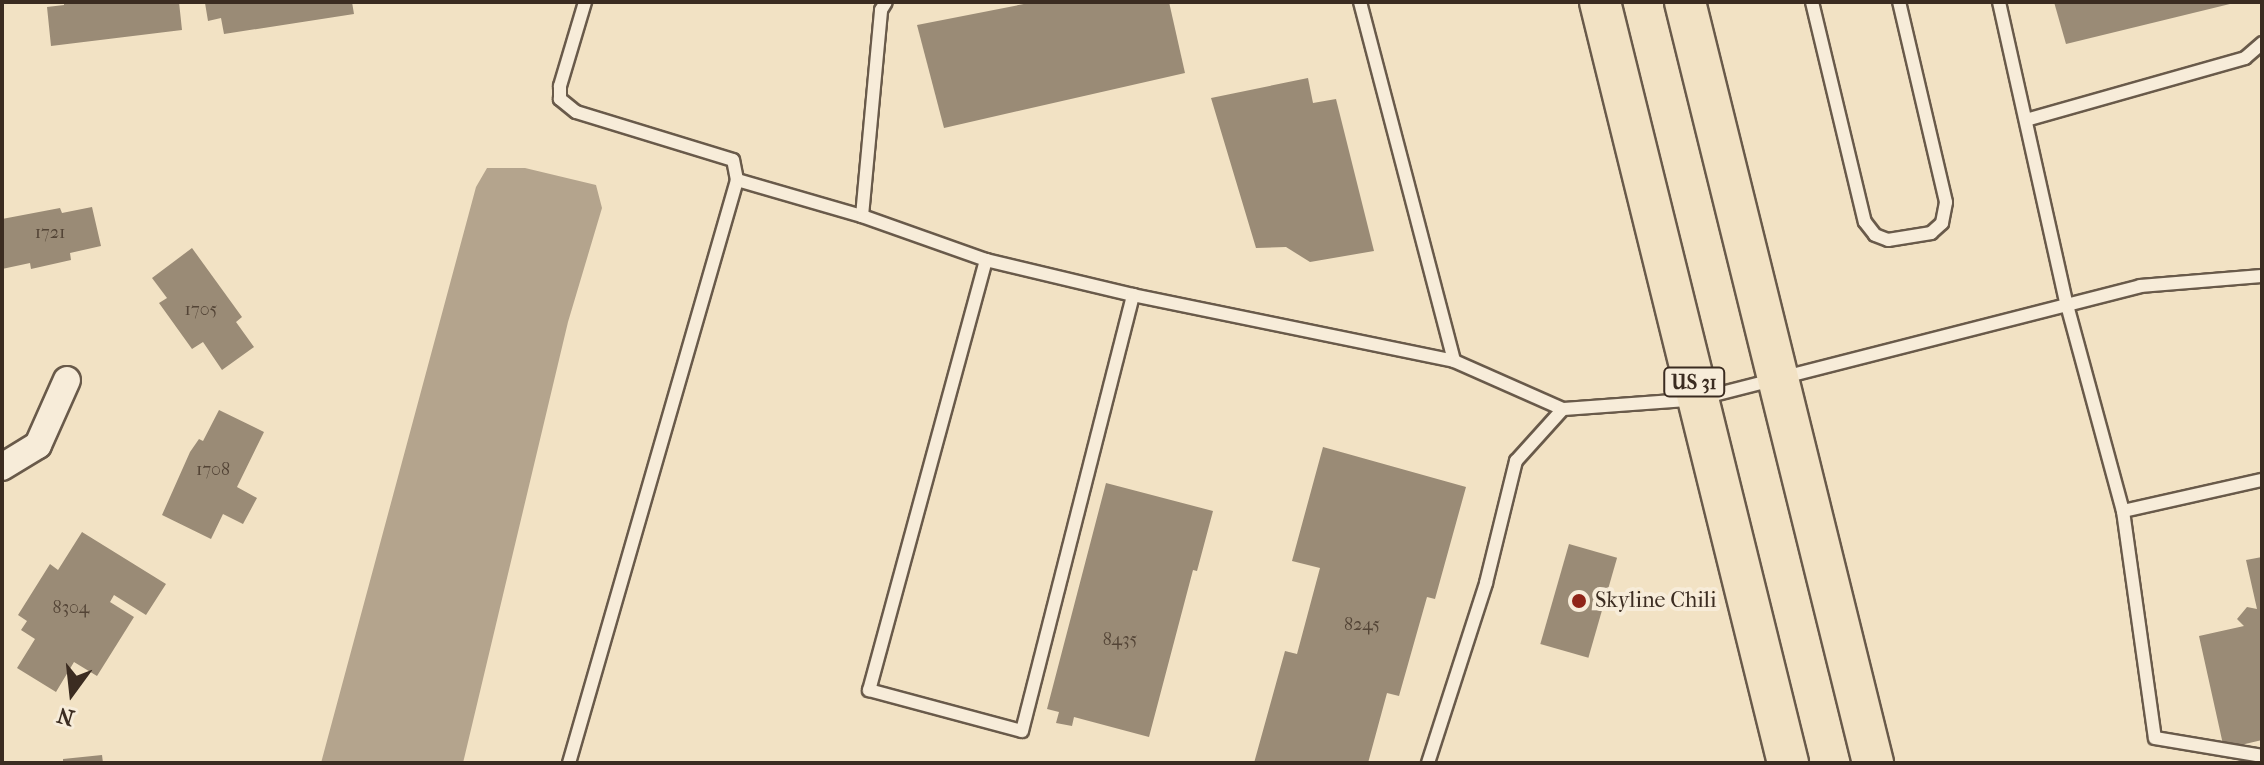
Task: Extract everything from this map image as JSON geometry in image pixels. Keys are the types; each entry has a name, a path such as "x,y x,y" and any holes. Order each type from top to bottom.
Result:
{"main road":[{"name":"US 31","path":"1600,2 1788,763"},
{"path":"1685,2 1873,763"}],"street":[{"path":"2,467 38,445 67,380"}],"lane":[{"path":"569,763 737,180 733,160 576,112 560,99 560,86 585,2"},
{"path":"862,216 881,10 886,2"},
{"path":"1360,2 1454,361"},
{"path":"1812,2 1865,222 1875,235 1888,240 1931,233 1942,223 1946,202 1899,2"},
{"path":"1999,2 2067,305 2123,511 2155,738 2262,756"},
{"path":"2026,120 2245,58 2262,43"},
{"path":"737,180 862,216 986,260 1133,295 1454,361 1563,409 1698,399 2140,286 2262,276"},
{"path":"986,260 869,690 1022,731 1133,295"},
{"path":"1428,763 1486,583 1516,461 1563,409"},
{"path":"2123,511 2262,480"}],"shaded area":[{"path":"487,168 525,168 596,185 602,208 568,322 463,763 321,763 476,187"}],"building":[{"path":"64,2 179,2 182,30 51,46 47,7 64,5"},
{"path":"352,2 354,14 224,34 221,18 208,21 205,3"},
{"path":"1034,2 1169,2 1185,73 944,128 917,25"},
{"path":"2054,2 2234,2 2234,3 2066,44"},
{"path":"1308,78 1313,103 1336,99 1374,251 1310,262 1286,247 1256,248 1211,98"},
{"path":"92,207 101,246 70,253 71,260 31,269 30,263 2,269 2,219 60,208 62,213"},
{"path":"192,248 242,317 236,322 254,347 222,370 203,342 192,349 159,303 167,298 152,278"},
{"path":"219,410 264,432 237,487 257,498 243,524 223,514 211,539 162,515 190,452 199,439 203,441"},
{"path":"1323,447 1466,487 1435,599 1427,597 1399,696 1387,693 1368,763 1254,763 1285,651 1297,654 1320,568 1292,561"},
{"path":"1106,483 1213,511 1197,571 1193,570 1149,737 1074,717 1072,726 1056,723 1059,712 1047,709"},
{"path":"82,532 166,584 146,615 114,595 110,602 134,617 97,676 74,662 56,692 17,668 35,639 21,630 27,621 18,615 50,564 58,570"},
{"path":"1569,544 1617,558 1588,658 1540,644"},
{"path":"2262,557 2262,740 2224,749 2199,636 2244,626 2237,619 2247,607 2257,609 2246,560"},
{"path":"102,755 103,763 63,763 63,759"}],"place":[{"name":"Skyline Chili","path":"1579,601"}]}
